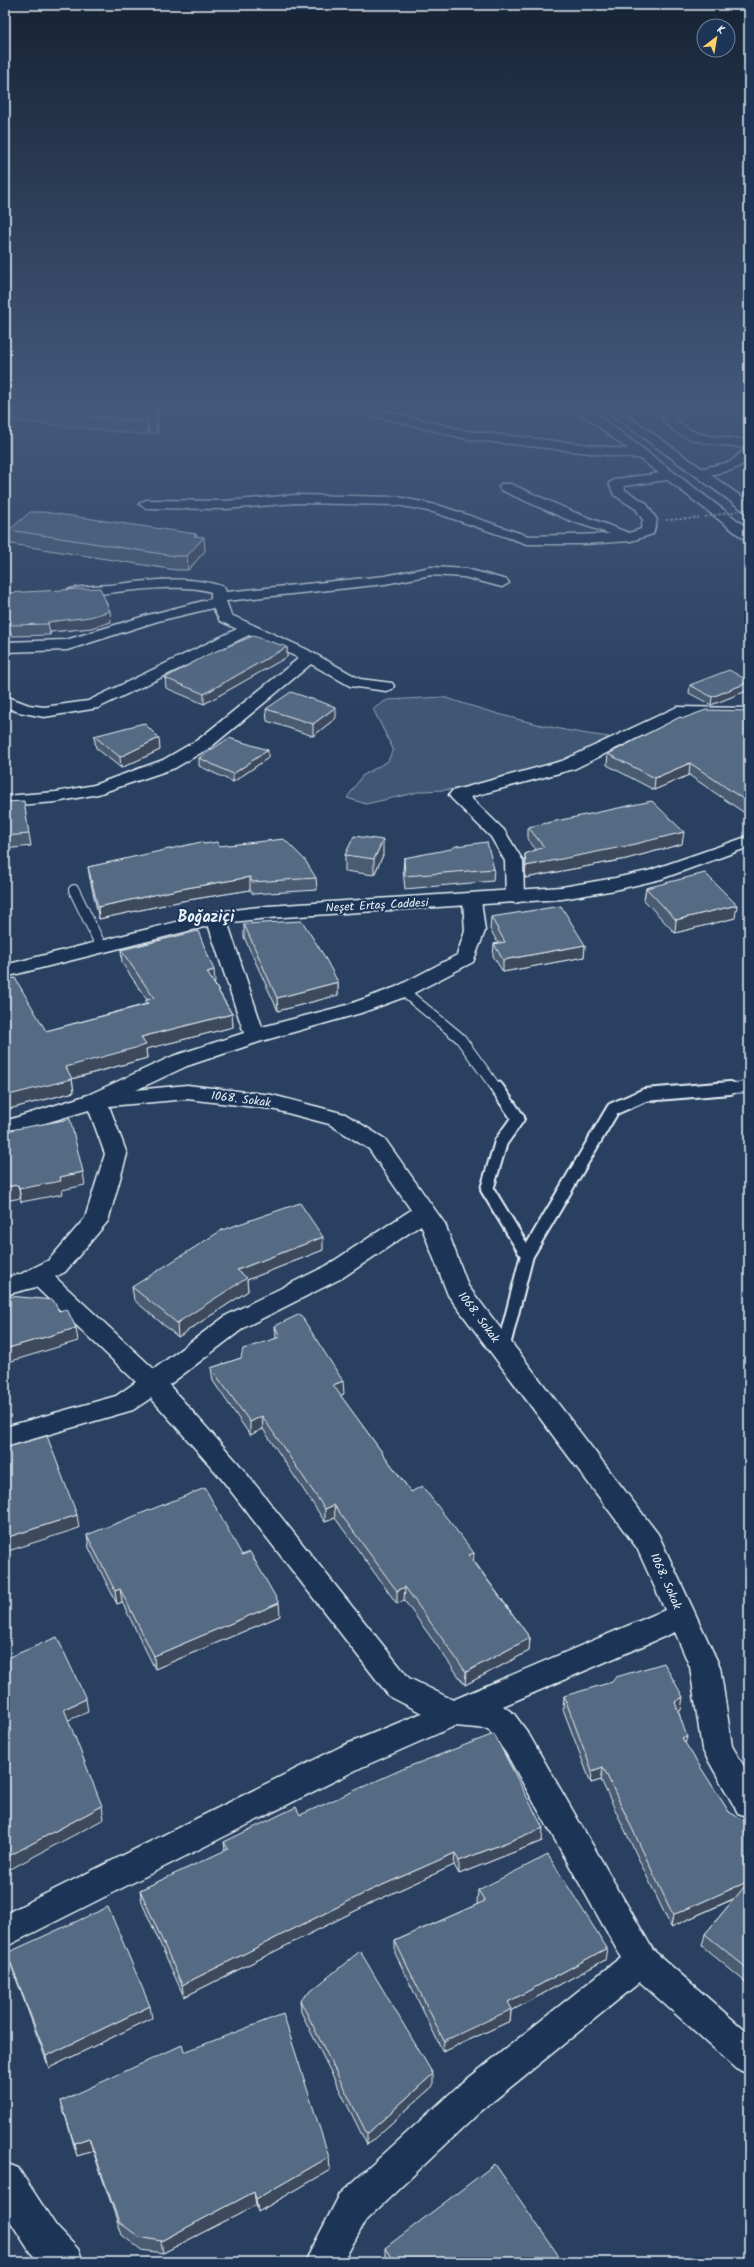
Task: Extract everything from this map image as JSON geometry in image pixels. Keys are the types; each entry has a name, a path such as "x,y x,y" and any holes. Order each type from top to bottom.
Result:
{"main road":[{"path":"444,512 527,540 584,540 631,538 648,531 650,520 645,512"},
{"path":"562,512 631,538"},
{"path":"717,512 749,536"},
{"path":"5,647 67,645 153,618 218,600 385,580 432,571 467,573 478,578 502,583"},
{"path":"58,595 183,584 214,587 219,590 218,600 225,618 247,630 310,657 356,683 386,686"},
{"path":"5,701 26,709 44,712 92,705 247,630"},
{"path":"5,801 56,797 98,789 169,764 205,743 310,657"},
{"path":"515,897 514,861 498,834 458,795 568,765 677,712 749,713"},
{"name":"Neşet Ertaş Caddesi","path":"5,971 216,918 319,908 472,900 562,893 615,884 654,875 749,841"},
{"path":"5,1286 25,1282 57,1266 96,1221 116,1154 96,1100 180,1060 255,1036 354,1009 417,985 466,958 476,931 472,900"},
{"path":"216,918 255,1036"},
{"name":"1068. Sokak","path":"5,1128 96,1100 187,1092 272,1102 337,1119 377,1144 433,1224 457,1289 648,1542 705,1667 717,1749 749,1803"},
{"path":"5,1437 124,1403 236,1321 334,1272 424,1212"},
{"path":"38,1276 153,1383 229,1470 399,1687 450,1714 494,1716 503,1722 517,1743 641,1961 749,2057"},
{"path":"5,1931 351,1758 450,1714 682,1616"},
{"path":"323,2262 353,2207 468,2100 641,1961"},
{"path":"5,2181 43,2240 65,2262"}],"lane":[{"path":"74,890 101,946"},
{"path":"403,991 460,1038 518,1118 501,1142 487,1189 527,1255"},
{"path":"503,1350 527,1255 613,1109 645,1095 749,1087"}],"path":[{"path":"686,520 734,512"}],"shaded area":[{"path":"443,697 525,721 609,737 572,759 461,789 423,791 366,804 347,798 362,776 388,761 393,749 373,709 387,700"}],"building":[{"path":"30,512 44,512 196,534 194,536 204,537 187,556 175,556 9,530"},
{"path":"100,588 110,611 90,617 48,622 48,624 10,625 11,621 5,621 5,593"},
{"path":"253,636 287,647 204,694 165,678 207,655"},
{"path":"729,670 749,682 712,697 690,685"},
{"path":"291,692 336,707 313,724 266,709"},
{"path":"706,710 749,711 749,803 690,763 655,778 608,754 680,717 684,718"},
{"path":"144,723 159,738 120,757 94,736"},
{"path":"229,738 268,750 233,774 199,758"},
{"path":"24,801 29,834 5,836 5,802"},
{"path":"652,801 684,832 627,846 526,866 525,854 544,847 528,827"},
{"path":"354,836 383,840 374,859 345,855"},
{"path":"284,839 305,860 316,878 252,882 250,877 181,889 98,907 88,867 201,842 204,844 217,842 219,846"},
{"path":"487,842 494,869 405,876 404,858 451,849 456,846"},
{"path":"705,873 737,905 676,920 646,888"},
{"path":"561,906 585,945 503,960 494,944 505,942 491,917"},
{"path":"302,921 323,954 338,982 277,998 244,924"},
{"path":"198,931 214,970 207,972 232,1014 141,1037 146,1045 66,1067 72,1079 5,1096 5,980 15,978 46,1031 148,1004 146,1000 154,998 121,950"},
{"path":"70,1119 83,1172 60,1177 61,1181 19,1189 18,1185 5,1187 5,1131"},
{"path":"300,1203 323,1237 237,1270 247,1278 177,1323 132,1287 222,1230"},
{"path":"9,1296 53,1300 59,1311 67,1309 76,1328 5,1349 5,1297"},
{"path":"300,1314 343,1381 333,1385 411,1492 422,1486 474,1553 469,1555 530,1638 466,1672 405,1587 397,1591 334,1505 325,1509 262,1416 250,1422 211,1368 241,1358 243,1349 280,1337 275,1326"},
{"path":"47,1436 77,1515 5,1538 5,1448"},
{"path":"205,1488 242,1555 250,1552 279,1603 154,1656 120,1589 115,1591 87,1535"},
{"path":"57,1637 86,1699 64,1709 102,1806 5,1858 5,1659"},
{"path":"664,1663 683,1697 675,1702 687,1737 682,1738 729,1812 745,1821 749,1828 749,1881 673,1915 603,1767 592,1771 564,1696 612,1682 616,1677"},
{"path":"494,1734 543,1828 459,1861 455,1853 369,1891 182,1985 140,1890 228,1849 224,1842 296,1807 300,1815 405,1768"},
{"path":"548,1855 607,1948 508,2002 512,2009 444,2041 395,1941 485,1901 478,1890"},
{"path":"749,1881 749,1970 705,1934"},
{"path":"108,1907 150,2006 46,2056 7,1953"},
{"path":"360,1951 433,2074 367,2134 300,2000"},
{"path":"283,2014 329,2157 256,2199 254,2192 161,2241 139,2237 119,2222 89,2138 74,2143 61,2101 182,2045 184,2052"},
{"path":"495,2164 561,2259 557,2262 394,2262 385,2248"},
{"path":"5,2258 13,2262 5,2262"}],"district":[{"name":"Boğaziçi","path":"206,916"}]}
